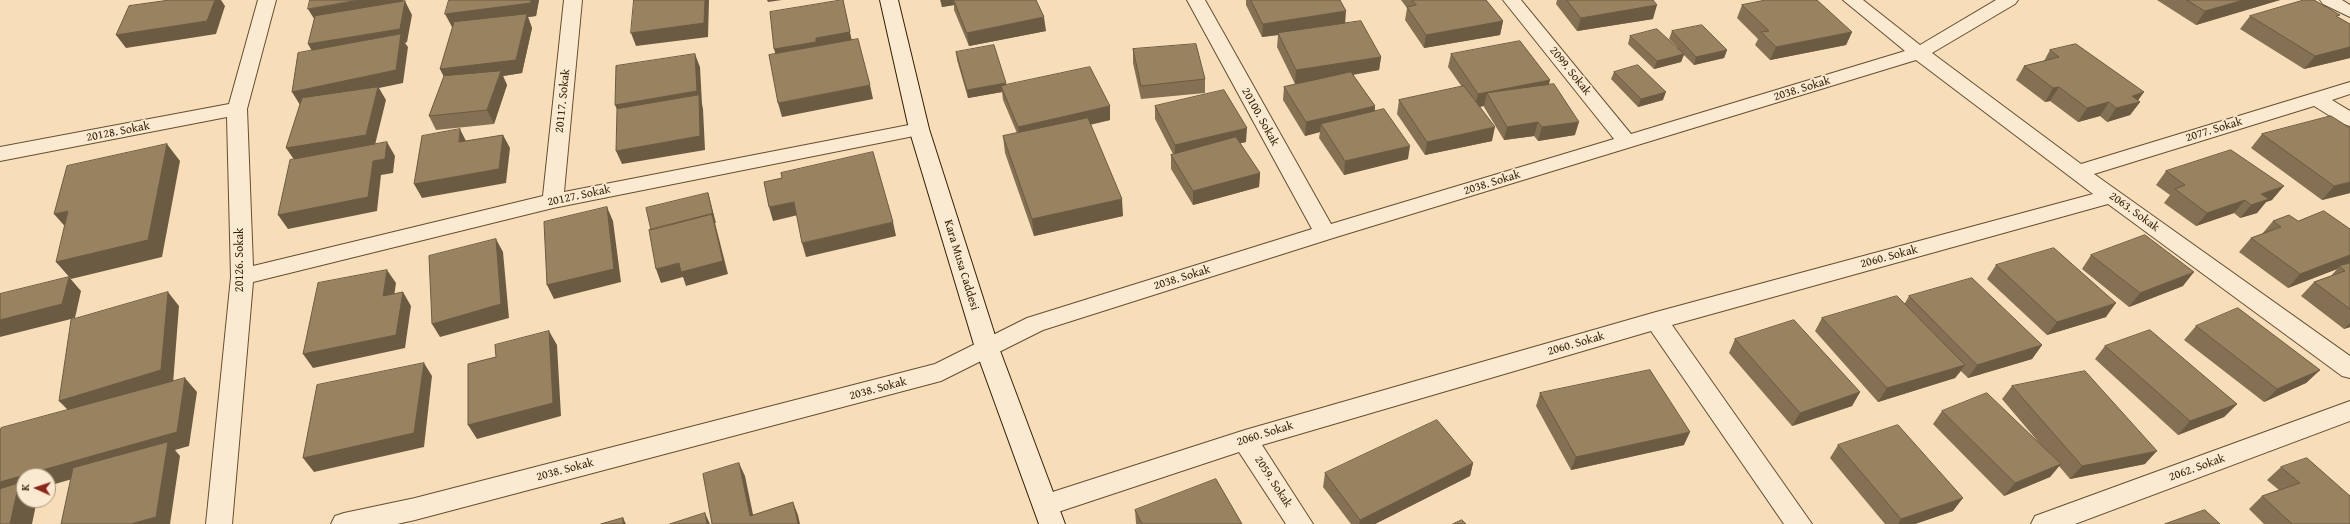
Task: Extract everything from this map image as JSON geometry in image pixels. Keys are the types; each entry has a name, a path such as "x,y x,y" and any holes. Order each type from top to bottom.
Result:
{"street":[{"name":"20126. Sokak","path":"219,524 242,277 236,109 268,0"},
{"name":"20117. Sokak","path":"553,201 573,0"},
{"name":"Kara Musa Caddesi","path":"889,0 919,129 987,348 1049,515"},
{"name":"20100. Sokak","path":"1196,0 1325,233"},
{"name":"2099. Sokak","path":"1512,0 1628,142"},
{"name":"2063. Sokak","path":"1852,0 1919,53 2078,172 2350,370"},
{"name":"2038. Sokak","path":"344,524 416,517 941,372 1035,324 1325,233 1919,53 2009,0"},
{"path":"2329,0 2350,12"},
{"name":"2077. Sokak","path":"2078,172 2350,88"},
{"path":"2316,98 2350,120"},
{"name":"20128. Sokak","path":"0,154 236,109"},
{"name":"20127. Sokak","path":"242,277 553,201 919,129"},
{"name":"2060. Sokak","path":"1049,515 1245,440 1656,320 2112,196"},
{"path":"1656,320 1800,524"},
{"name":"2062. Sokak","path":"2044,524 2350,412"},
{"name":"2059. Sokak","path":"1245,440 1300,524"}],"building":[{"path":"170,0 215,0 207,21 116,35 129,6"},
{"path":"310,0 359,0 308,9"},
{"path":"449,0 531,0 531,3 445,14"},
{"path":"634,0 705,0 704,23 631,33"},
{"path":"843,0 850,32 816,38 816,42 774,49 770,12"},
{"path":"954,0 1036,0 1044,17 967,33"},
{"path":"1251,0 1340,0 1346,11 1263,24"},
{"path":"1412,0 1486,0 1503,21 1426,35 1407,7 1416,5"},
{"path":"1567,0 1653,0 1657,5 1581,18"},
{"path":"1766,0 1817,0 1852,32 1776,47 1761,32 1769,31 1742,5"},
{"path":"2187,0 2244,0 2205,11"},
{"path":"2304,0 2314,0 2340,15 2336,16 2350,24 2350,47 2315,56 2250,16"},
{"path":"405,1 400,29 308,44 315,16"},
{"path":"527,14 516,60 440,69 454,22"},
{"path":"1361,21 1381,57 1296,70 1278,33"},
{"path":"1702,25 1727,50 1696,57 1672,31"},
{"path":"1657,29 1684,54 1657,61 1630,36"},
{"path":"401,34 396,70 292,92 298,53"},
{"path":"858,39 870,85 778,103 769,55"},
{"path":"1520,41 1550,80 1478,94 1451,54"},
{"path":"1196,44 1205,79 1141,86 1133,49"},
{"path":"2076,44 2144,92 2132,96 2140,102 2116,108 2109,102 2087,108 2059,87 2053,88 2024,66 2059,57 2050,50"},
{"path":"994,45 1006,83 967,90 956,52"},
{"path":"695,54 697,91 615,105 616,66"},
{"path":"1638,65 1666,92 1641,99 1614,72"},
{"path":"1090,67 1110,106 1018,127 1001,86"},
{"path":"501,71 487,110 429,116 444,76"},
{"path":"1351,72 1375,106 1306,122 1284,87"},
{"path":"1554,84 1579,122 1542,127 1538,122 1507,127 1487,93"},
{"path":"1464,86 1495,127 1427,142 1399,100"},
{"path":"378,87 366,135 286,148 302,98"},
{"path":"1224,90 1247,128 1175,145 1155,106"},
{"path":"699,95 700,136 616,151 617,109"},
{"path":"1384,109 1410,146 1345,161 1321,124"},
{"path":"2331,116 2350,128 2350,182 2334,186 2262,134"},
{"path":"1088,118 1122,199 1032,219 1003,136"},
{"path":"460,129 459,142 503,135 499,169 414,184 422,136"},
{"path":"1236,137 1260,173 1193,191 1171,155"},
{"path":"387,142 385,159 373,161 368,197 278,215 290,160"},
{"path":"167,144 148,240 56,262 68,211 54,214 67,166"},
{"path":"2231,150 2284,186 2261,194 2269,199 2251,205 2245,200 2207,213 2175,189 2185,185 2166,171"},
{"path":"873,152 893,222 802,243 794,202 769,207 764,182 782,178 781,173"},
{"path":"708,193 713,215 712,216 712,214 651,230 646,208"},
{"path":"607,207 614,269 547,285 544,222"},
{"path":"2324,211 2350,229 2350,255 2300,274 2251,238 2281,227 2273,221 2289,215 2298,221"},
{"path":"712,214 723,261 681,272 679,263 656,269 649,230"},
{"path":"2145,235 2194,272 2140,293 2091,255"},
{"path":"496,239 501,304 432,324 429,256"},
{"path":"2054,248 2116,303 2057,322 1996,265"},
{"path":"2350,263 2350,309 2314,282 2345,271 2339,266"},
{"path":"387,270 383,296 403,292 396,335 303,354 318,283"},
{"path":"69,277 62,304 0,320 0,294"},
{"path":"1972,278 2042,345 1977,365 1909,296"},
{"path":"168,292 161,370 59,401 71,320"},
{"path":"1897,296 1965,365 1887,388 1822,318"},
{"path":"2238,308 2320,370 2277,389 2196,326"},
{"path":"1794,320 1860,392 1800,413 1735,339"},
{"path":"2150,330 2237,404 2190,421 2105,346"},
{"path":"549,331 553,403 468,425 468,364 496,357 495,345"},
{"path":"424,363 414,433 303,458 317,385"},
{"path":"1650,370 1690,432 1576,457 1540,393"},
{"path":"2085,371 2157,451 2082,466 2012,386"},
{"path":"185,378 177,432 50,468 16,468 16,477 0,482 1,428"},
{"path":"1987,393 2061,464 2015,483 1942,411"},
{"path":"1437,420 1473,463 1360,520 1325,473"},
{"path":"1898,425 1963,498 1901,519 1838,445"},
{"path":"168,442 156,517 131,524 61,524 73,468"},
{"path":"2307,458 2350,496 2350,524 2292,524 2262,496 2300,483 2281,467"},
{"path":"739,463 750,516 793,502 798,524 712,524 703,474"},
{"path":"1216,479 1242,524 1142,524 1135,510"},
{"path":"16,484 16,497 10,524 0,524 0,489"},
{"path":"2205,510 2220,524 2165,524"},
{"path":"705,513 707,524 670,524"},
{"path":"623,518 623,524 601,524"},
{"path":"1462,520 1466,524 1453,524"}]}
